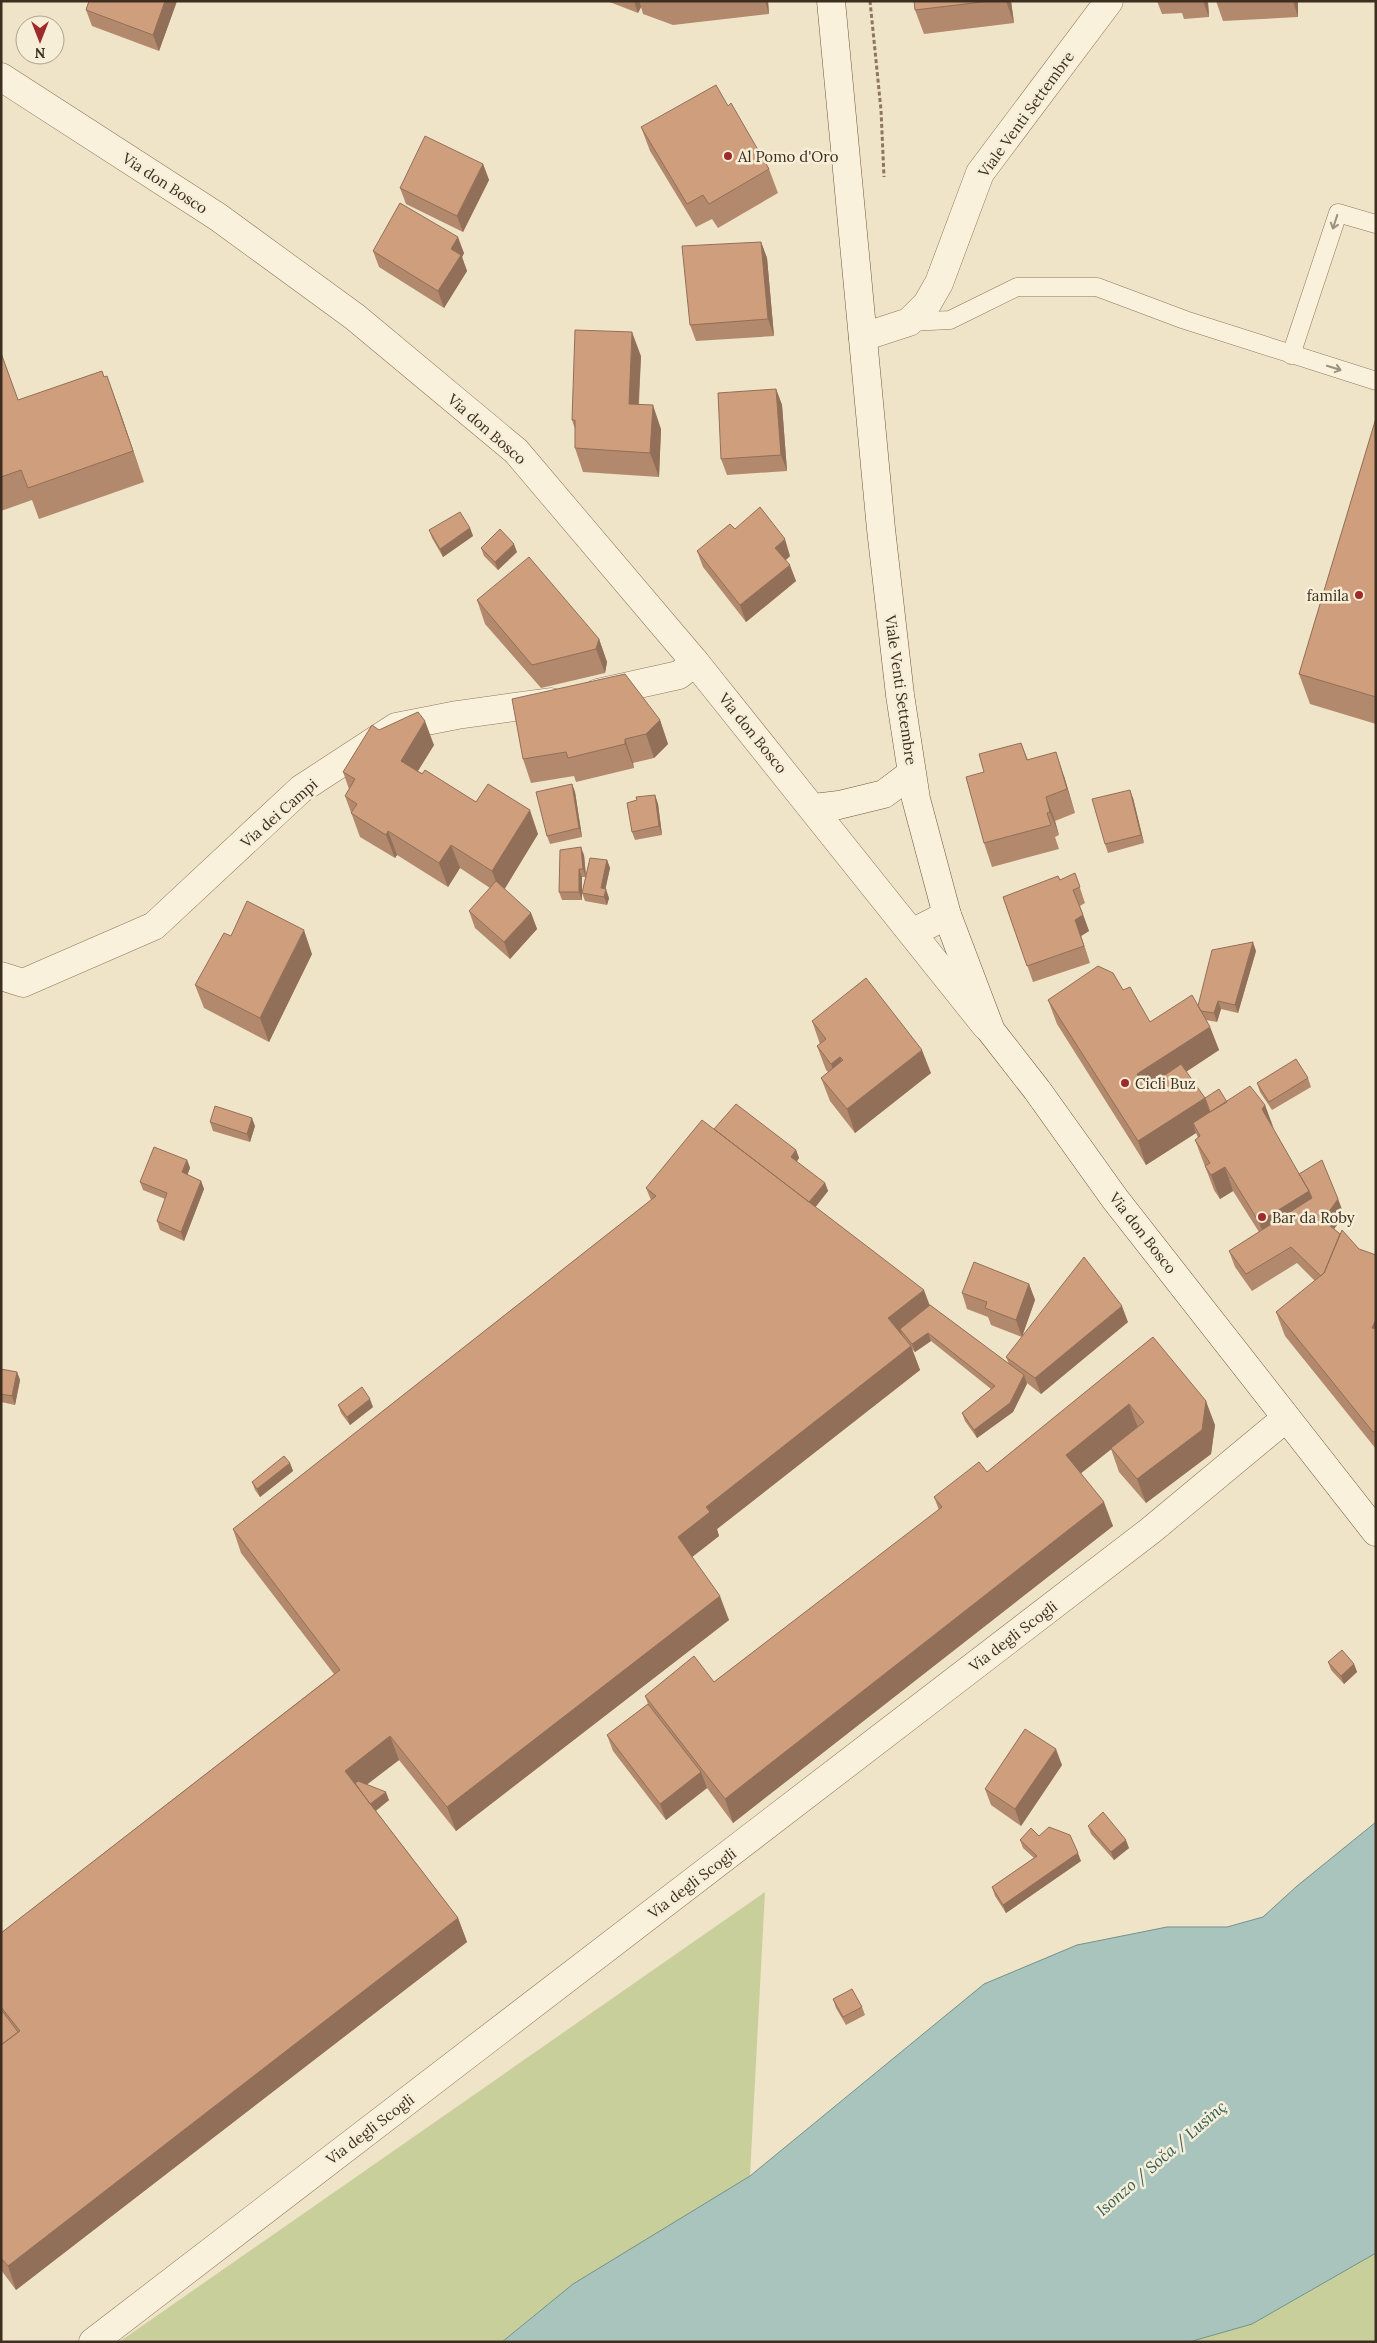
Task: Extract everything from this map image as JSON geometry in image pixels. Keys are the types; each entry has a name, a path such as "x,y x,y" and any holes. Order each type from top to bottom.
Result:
{"street":[{"name":"Viale Venti Settembre","path":"831,1 896,666 916,799 948,915 990,1031"},
{"name":"Viale Venti Settembre","path":"863,337 909,322 927,304 939,283 980,173 1108,1"},
{"name":"Via don Bosco","path":"1,78 226,223 355,317 516,451 695,662 814,808 1037,1090 1115,1199 1376,1532"},
{"name":"Via dei Campi","path":"1,976 22,983 154,926 301,789 396,727 457,715 591,695 679,675 695,662"},
{"path":"814,808 839,805 884,794 912,773"},
{"path":"912,933 948,915"},
{"name":"Via degli Scogli","path":"93,2342 1150,1531 1286,1418"}],"lane":[{"path":"1291,355 1338,213 1376,224"},
{"path":"909,322 950,320 1017,287 1097,286 1185,320 1376,381"}],"green space":[{"path":"765,1892 750,2176 573,2284 502,2342 119,2342"},
{"path":"1376,2253 1376,2342 1189,2342 1252,2324"}],"water":[{"name":"Isonzo / Soča / Lusinç","path":"1376,1822 1376,2253 1252,2324 1189,2342 502,2342 573,2284 750,2176 984,1984 1077,1945 1167,1927 1227,1927 1263,1917 1297,1886"}],"building":[{"path":"89,1 165,1 153,35 86,10"},
{"path":"914,1 990,1 915,10"},
{"path":"716,85 728,106 731,103 769,169 709,204 703,195 687,204 641,127"},
{"path":"425,136 483,164 457,216 400,188"},
{"path":"400,203 458,237 451,249 461,255 438,291 373,251"},
{"path":"761,242 768,319 690,325 682,246"},
{"path":"575,330 632,332 629,404 653,405 650,453 575,448 575,420 572,420"},
{"path":"1,353 18,400 102,371 104,377 107,376 133,451 28,488 21,470 1,477"},
{"path":"776,389 781,455 721,459 718,393"},
{"path":"1376,418 1376,697 1299,674"},
{"path":"760,507 785,539 775,548 790,565 740,605 697,551 730,524 735,529"},
{"path":"460,512 470,528 440,549 429,530"},
{"path":"500,529 514,544 495,562 481,548"},
{"path":"529,557 599,639 596,649 532,665 477,600"},
{"path":"625,674 660,720 646,734 625,739 625,744 568,758 566,752 523,759 512,699"},
{"path":"418,712 425,721 401,761 422,774 425,770 476,802 488,784 530,810 492,871 451,845 439,863 388,831 386,835 351,813 357,804 345,796 355,779 343,772 372,725 379,730"},
{"path":"1021,743 1027,760 1056,752 1067,789 1046,797 1050,812 1047,813 1051,825 984,843 966,777 984,772 979,754"},
{"path":"572,784 579,828 547,836 536,792"},
{"path":"1130,790 1141,835 1105,844 1092,799"},
{"path":"655,795 659,826 632,832 627,803 637,800 636,797"},
{"path":"581,847 583,869 579,869 579,892 559,892 560,850"},
{"path":"590,858 607,860 601,888 606,889 604,897 582,893"},
{"path":"1075,873 1080,887 1073,890 1083,915 1075,920 1084,946 1027,966 1003,897 1058,876 1060,880"},
{"path":"496,881 531,913 504,942 469,911"},
{"path":"247,901 304,930 260,1018 195,985 224,933 231,936"},
{"path":"1253,942 1235,1005 1218,1001 1214,1013 1201,1011 1198,1006 1212,950"},
{"path":"1098,966 1113,973 1123,990 1130,987 1150,1022 1192,995 1210,1027 1137,1074 1146,1088 1181,1064 1205,1098 1138,1141 1048,1000"},
{"path":"866,978 922,1050 847,1109 821,1078 843,1060 840,1057 831,1064 817,1046 826,1039 812,1021"},
{"path":"1296,1059 1308,1078 1269,1102 1257,1083"},
{"path":"1250,1086 1265,1105 1262,1109 1309,1191 1259,1222 1225,1167 1211,1175 1205,1166 1210,1163 1195,1140 1200,1136 1193,1123"},
{"path":"1219,1089 1227,1102 1210,1112 1205,1098"},
{"path":"736,1104 796,1150 791,1157 825,1183 809,1202 714,1129"},
{"path":"215,1106 252,1118 247,1134 210,1122"},
{"path":"702,1120 924,1290 888,1318 911,1346 706,1507 710,1512 678,1537 720,1596 447,1807 390,1736 345,1771 458,1918 8,2266 1,2258 1,2045 20,2031 1,2007 1,1933 340,1670 233,1529 656,1196 646,1188"},
{"path":"154,1147 187,1160 182,1172 201,1181 181,1232 157,1221 167,1193 140,1182"},
{"path":"1322,1160 1338,1199 1323,1220 1340,1234 1324,1273 1321,1276 1291,1247 1246,1274 1229,1251 1312,1198 1299,1174"},
{"path":"1342,1230 1359,1249 1376,1255 1376,1319 1372,1328 1376,1329 1376,1431 1373,1432 1276,1312 1324,1273"},
{"path":"1084,1257 1122,1306 1035,1378 1006,1357"},
{"path":"974,1262 1029,1284 1016,1320 985,1308 987,1302 962,1293"},
{"path":"930,1305 1024,1375 1010,1403 974,1430 962,1413 995,1386 928,1333 912,1344 900,1329"},
{"path":"1153,1337 1206,1401 1202,1430 1137,1479 1111,1448 1144,1422 1129,1404 1066,1455 1104,1502 725,1799 645,1696 694,1656 714,1682 942,1507 934,1497 979,1462 987,1472"},
{"path":"1,1369 17,1372 12,1396 1,1394"},
{"path":"362,1387 370,1399 347,1417 338,1405"},
{"path":"284,1456 290,1463 257,1489 252,1482"},
{"path":"1342,1650 1354,1664 1341,1676 1328,1662"},
{"path":"648,1704 701,1772 660,1804 607,1735"},
{"path":"1025,1729 1056,1749 1015,1809 985,1789"},
{"path":"358,1781 386,1792 370,1804 355,1783"},
{"path":"1103,1812 1126,1840 1111,1852 1088,1826"},
{"path":"1049,1827 1070,1835 1078,1853 1003,1905 992,1887 1037,1856 1020,1840 1031,1828 1039,1836"},
{"path":"852,1989 862,2007 843,2017 833,1999"},
{"path":"3,2012 18,2032 1,2045 1,2014"}],"place":[{"name":"Al Pomo d'Oro","path":"728,156"},
{"name":"famila","path":"1359,595"},
{"name":"Cicli Buz","path":"1125,1083"},
{"name":"Bar da Roby","path":"1262,1217"}]}
